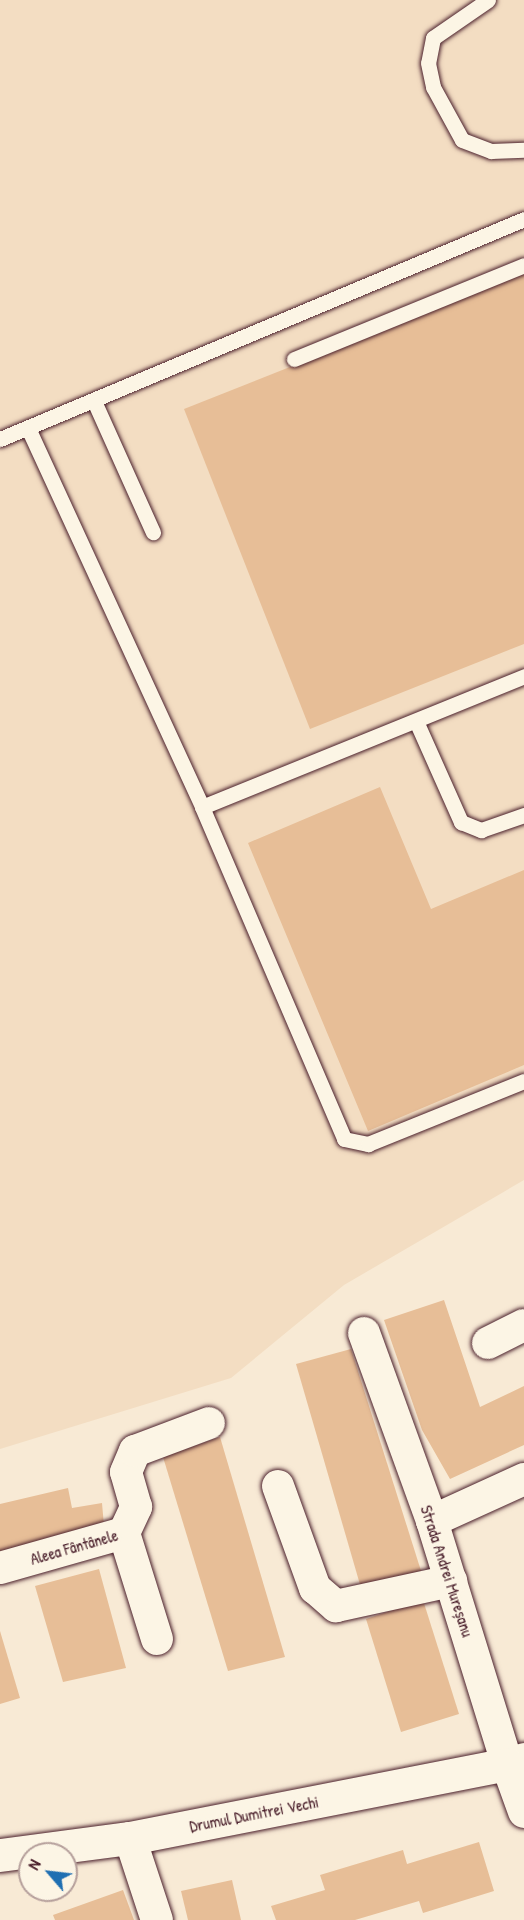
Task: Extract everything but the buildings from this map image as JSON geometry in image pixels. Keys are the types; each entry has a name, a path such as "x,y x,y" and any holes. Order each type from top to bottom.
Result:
{"street":[{"path":"488,1343 524,1325"},
{"name":"Strada Andrei Mureșanu","path":"364,1333 516,1761 524,1811"},
{"name":"Aleea Fântânele","path":"0,1568 124,1533 136,1507 126,1472 135,1451 209,1424"},
{"path":"432,1521 524,1479"},
{"path":"278,1486 315,1588 336,1606 451,1581"},
{"path":"124,1533 157,1639"},
{"name":"Drumul Dumitrei Vechi","path":"0,1855 130,1838 516,1761"},
{"path":"130,1838 157,1920"}],"lane":[{"path":"488,0 433,38 428,63 433,87 462,140 491,151 524,150"},
{"path":"0,439 524,219"},
{"path":"294,358 524,265"},
{"path":"94,401 153,532"},
{"path":"28,428 202,807 344,1139 368,1144 524,1081"},
{"path":"202,807 416,722 524,676"},
{"path":"416,722 461,822 481,830 524,815"}],"shaded area":[{"path":"0,0 524,0 524,1180 344,1285 231,1378 0,1449"}]}
